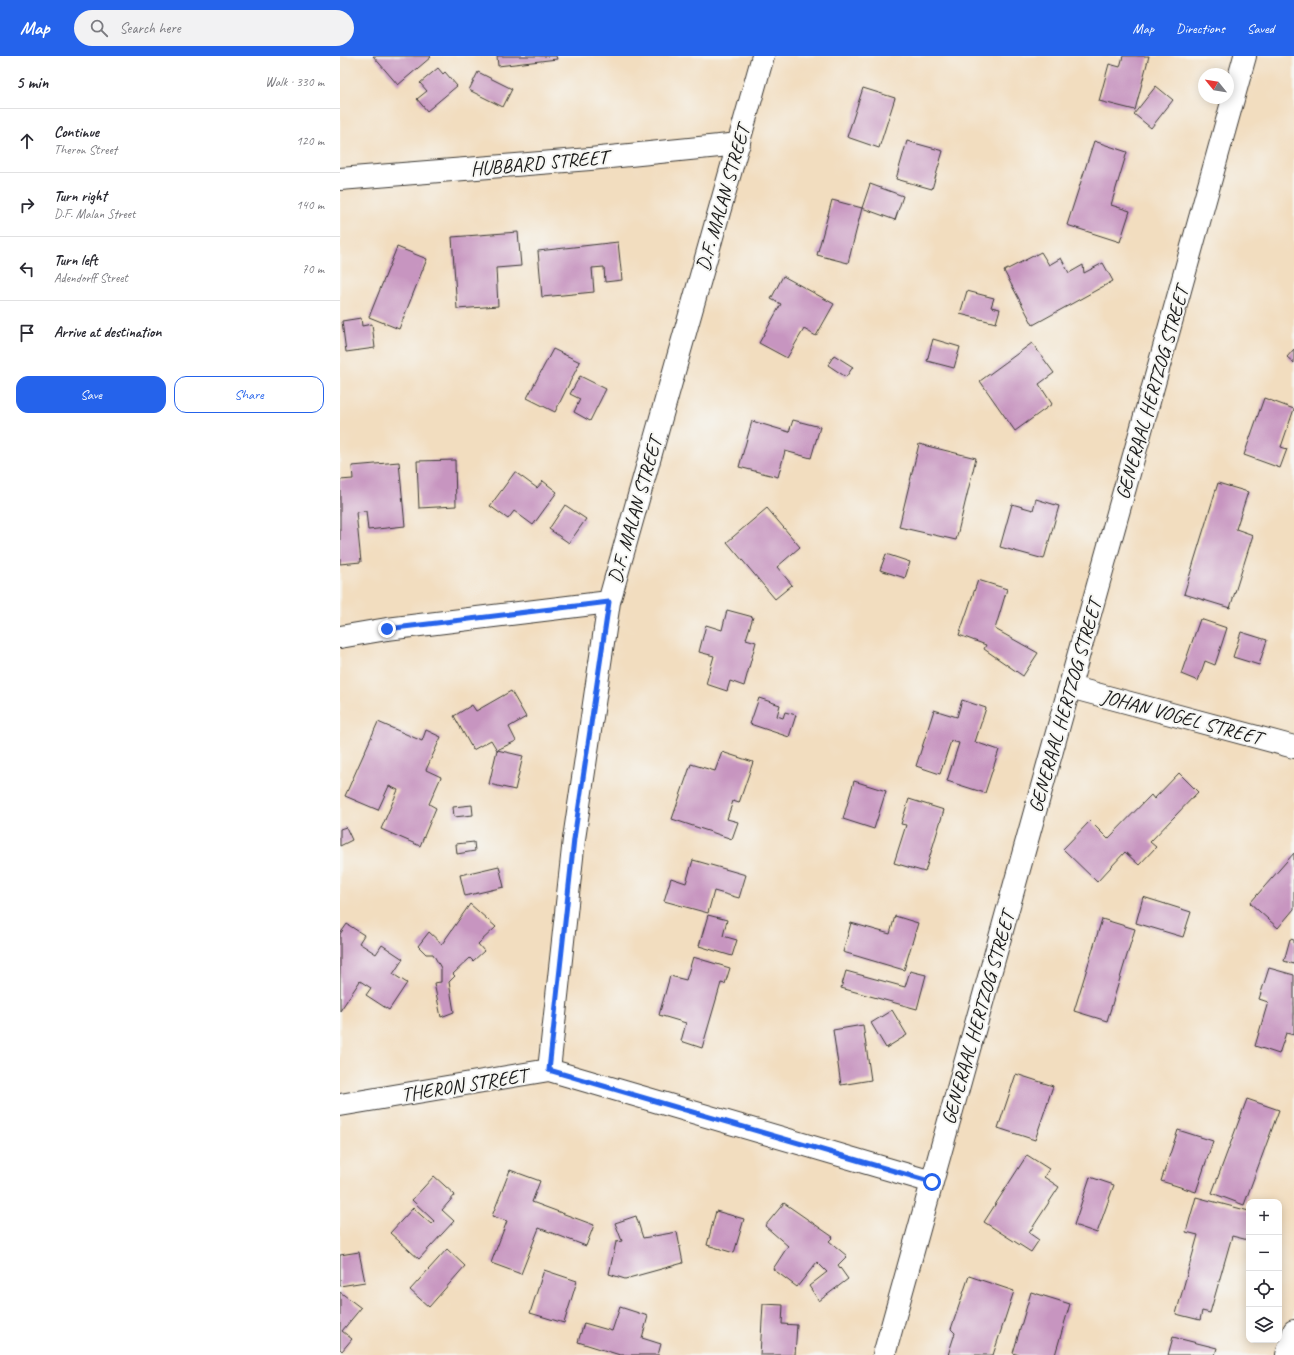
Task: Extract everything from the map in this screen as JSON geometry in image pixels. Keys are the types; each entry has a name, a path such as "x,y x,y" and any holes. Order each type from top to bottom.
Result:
{"street":[{"name":"D.F. MALAN STREET","path":"549,1070 574,839 609,602 763,56"},
{"name":"GENERAAL HERTZOG STREET","path":"884,1355 1245,56"},
{"name":"HUBBARD STREET","path":"340,179 590,159 739,144"},
{"path":"340,637 387,629 609,602"},
{"name":"JOHAN VOGEL STREET","path":"1070,688 1294,747"},
{"name":"THERON STREET","path":"340,1105 549,1070 932,1182"},
{"path":"1287,1355 1294,1331"}],"building":[{"path":"373,56 430,56 431,57 398,85"},
{"path":"497,56 556,56 557,59 498,66"},
{"path":"1123,56 1149,56 1135,110 1099,101 1109,64 1120,67"},
{"path":"438,68 443,74 445,72 457,86 427,111 417,99 427,91 420,83"},
{"path":"478,72 512,89 503,107 469,90"},
{"path":"1156,86 1173,100 1151,128 1134,114"},
{"path":"863,88 895,98 879,148 847,137"},
{"path":"907,141 943,151 932,189 896,179"},
{"path":"1094,141 1127,152 1111,205 1130,211 1120,242 1067,225"},
{"path":"870,184 903,196 895,220 862,208"},
{"path":"832,200 862,208 848,263 817,255"},
{"path":"518,232 521,266 496,268 498,306 457,309 452,237"},
{"path":"618,242 622,280 605,282 604,267 592,268 594,292 542,297 538,251"},
{"path":"397,247 427,259 399,329 369,317"},
{"path":"1041,252 1049,265 1061,258 1069,273 1083,265 1084,273 1103,263 1113,281 1033,325 1004,271"},
{"path":"783,276 834,304 816,336 804,329 787,358 759,343 781,304 771,299"},
{"path":"967,291 994,298 991,307 1000,309 996,323 960,314"},
{"path":"361,318 362,326 372,324 375,348 346,352 342,321"},
{"path":"933,339 960,347 954,368 927,361"},
{"path":"1032,343 1054,373 1039,384 1052,404 1015,431 980,381"},
{"path":"553,349 580,362 555,412 527,398"},
{"path":"1294,349 1294,363 1287,357"},
{"path":"834,355 853,367 846,377 828,365"},
{"path":"580,376 606,389 590,421 574,412 580,399 570,394"},
{"path":"1264,398 1294,409 1281,447 1287,449 1280,468 1244,455"},
{"path":"793,420 820,427 811,458 785,451 778,477 739,467 752,421 789,432"},
{"path":"919,444 976,458 956,540 899,527"},
{"path":"455,460 456,506 419,508 417,461"},
{"path":"399,462 405,526 368,530 366,511 356,512 361,562 340,564 340,480 353,479 352,466"},
{"path":"515,472 537,488 543,481 557,492 533,525 514,511 508,519 490,506"},
{"path":"1218,483 1248,492 1236,529 1253,535 1230,608 1184,594"},
{"path":"1036,499 1059,506 1044,559 1000,547 1012,504 1033,510"},
{"path":"565,505 586,519 569,543 549,529"},
{"path":"767,508 800,547 777,567 792,585 775,599 727,542"},
{"path":"886,554 910,562 905,578 880,570"},
{"path":"978,580 1007,589 995,629 1038,653 1023,676 984,649 986,645 959,635"},
{"path":"727,610 753,617 746,639 756,642 744,686 730,681 727,691 706,684 714,656 699,652 706,625 722,630"},
{"path":"1200,619 1227,628 1215,665 1205,661 1198,681 1181,674"},
{"path":"1241,632 1267,640 1259,665 1233,657"},
{"path":"511,691 526,717 509,727 516,741 497,750 491,740 473,750 454,716 472,705 476,711"},
{"path":"759,698 780,705 777,716 783,718 785,712 796,715 789,737 750,724"},
{"path":"962,700 986,708 975,742 999,750 985,793 947,781 959,743 951,741 940,774 916,766 934,710 957,717"},
{"path":"378,722 422,741 426,730 441,737 426,770 441,777 429,804 436,808 420,846 381,829 398,790 389,786 378,810 345,796"},
{"path":"497,750 523,756 515,790 489,784"},
{"path":"722,752 753,762 739,803 733,801 727,819 738,822 732,839 672,819 691,764 715,771"},
{"path":"1179,773 1198,792 1150,842 1156,847 1139,865 1125,852 1097,882 1063,849 1090,821 1108,839 1151,795 1154,799"},
{"path":"854,781 886,791 874,829 843,819"},
{"path":"909,799 944,810 925,872 894,863 906,825 901,824"},
{"path":"472,805 473,815 454,817 453,807"},
{"path":"346,827 352,840 340,846 340,829"},
{"path":"474,842 475,851 457,854 456,844"},
{"path":"1294,853 1294,909 1278,928 1250,903"},
{"path":"693,860 746,875 739,898 714,891 708,913 664,901 671,878 686,883"},
{"path":"499,866 504,887 465,896 460,875"},
{"path":"1143,897 1191,912 1183,937 1136,923"},
{"path":"470,904 496,927 478,944 484,951 473,961 470,958 453,974 455,976 449,982 454,1012 441,1017 434,983 441,982 441,968 433,954 426,954 418,946 429,932 442,944"},
{"path":"708,915 727,920 723,936 737,940 732,956 699,946"},
{"path":"895,916 918,923 904,970 843,952 851,923 890,934"},
{"path":"1102,919 1135,929 1107,1021 1074,1011"},
{"path":"347,924 364,935 359,943 376,954 382,945 403,959 393,974 407,983 389,1010 366,995 371,988 360,981 340,1011 340,934"},
{"path":"1290,939 1294,940 1294,964 1284,961"},
{"path":"693,957 730,968 725,984 721,983 702,1048 681,1041 686,1023 659,1015 670,976 686,980"},
{"path":"1269,968 1294,975 1294,1035 1286,1033 1279,1054 1255,1046 1268,1002 1259,999"},
{"path":"846,971 905,987 910,971 926,975 917,1009 841,988"},
{"path":"892,1010 907,1035 886,1048 871,1023"},
{"path":"863,1025 871,1080 841,1085 833,1030"},
{"path":"1016,1074 1053,1086 1035,1140 998,1128"},
{"path":"1247,1099 1279,1110 1244,1205 1212,1193"},
{"path":"1178,1130 1213,1141 1196,1192 1161,1181"},
{"path":"1027,1155 1049,1169 1044,1177 1059,1187 1029,1233 1039,1240 1031,1252 984,1222"},
{"path":"510,1170 540,1181 532,1202 594,1225 586,1246 539,1228 521,1274 491,1263 507,1221 492,1216"},
{"path":"434,1176 455,1195 442,1210 454,1221 419,1259 390,1233 413,1208 431,1224 434,1221 412,1200"},
{"path":"1090,1177 1114,1185 1097,1233 1074,1225"},
{"path":"1196,1197 1246,1210 1246,1240 1232,1236 1210,1313 1202,1311 1200,1320 1176,1314 1198,1235 1186,1232"},
{"path":"784,1203 833,1237 829,1241 847,1256 838,1265 848,1279 819,1301 809,1286 827,1272 817,1262 797,1287 773,1269 788,1246 765,1226"},
{"path":"716,1211 744,1219 734,1253 707,1245"},
{"path":"636,1216 643,1238 677,1232 683,1263 625,1279 609,1274 616,1242 622,1241 615,1223"},
{"path":"447,1249 465,1266 429,1307 410,1290"},
{"path":"359,1252 365,1282 340,1286 340,1255"},
{"path":"544,1270 577,1281 564,1323 530,1313"},
{"path":"969,1276 1014,1291 993,1355 948,1355 955,1333 951,1329"},
{"path":"340,1292 361,1308 342,1331 352,1339 342,1351 340,1349"},
{"path":"1031,1292 1070,1304 1055,1355 1019,1355 1013,1353"},
{"path":"763,1304 783,1305 782,1324 797,1325 795,1355 760,1355"},
{"path":"620,1307 648,1316 642,1338 661,1344 658,1355 620,1355 578,1342 584,1323 612,1331"},
{"path":"1173,1337 1217,1348 1215,1355 1168,1355"}],"route":[{"path":"387,629 609,602 574,839 549,1070 932,1182"}]}
